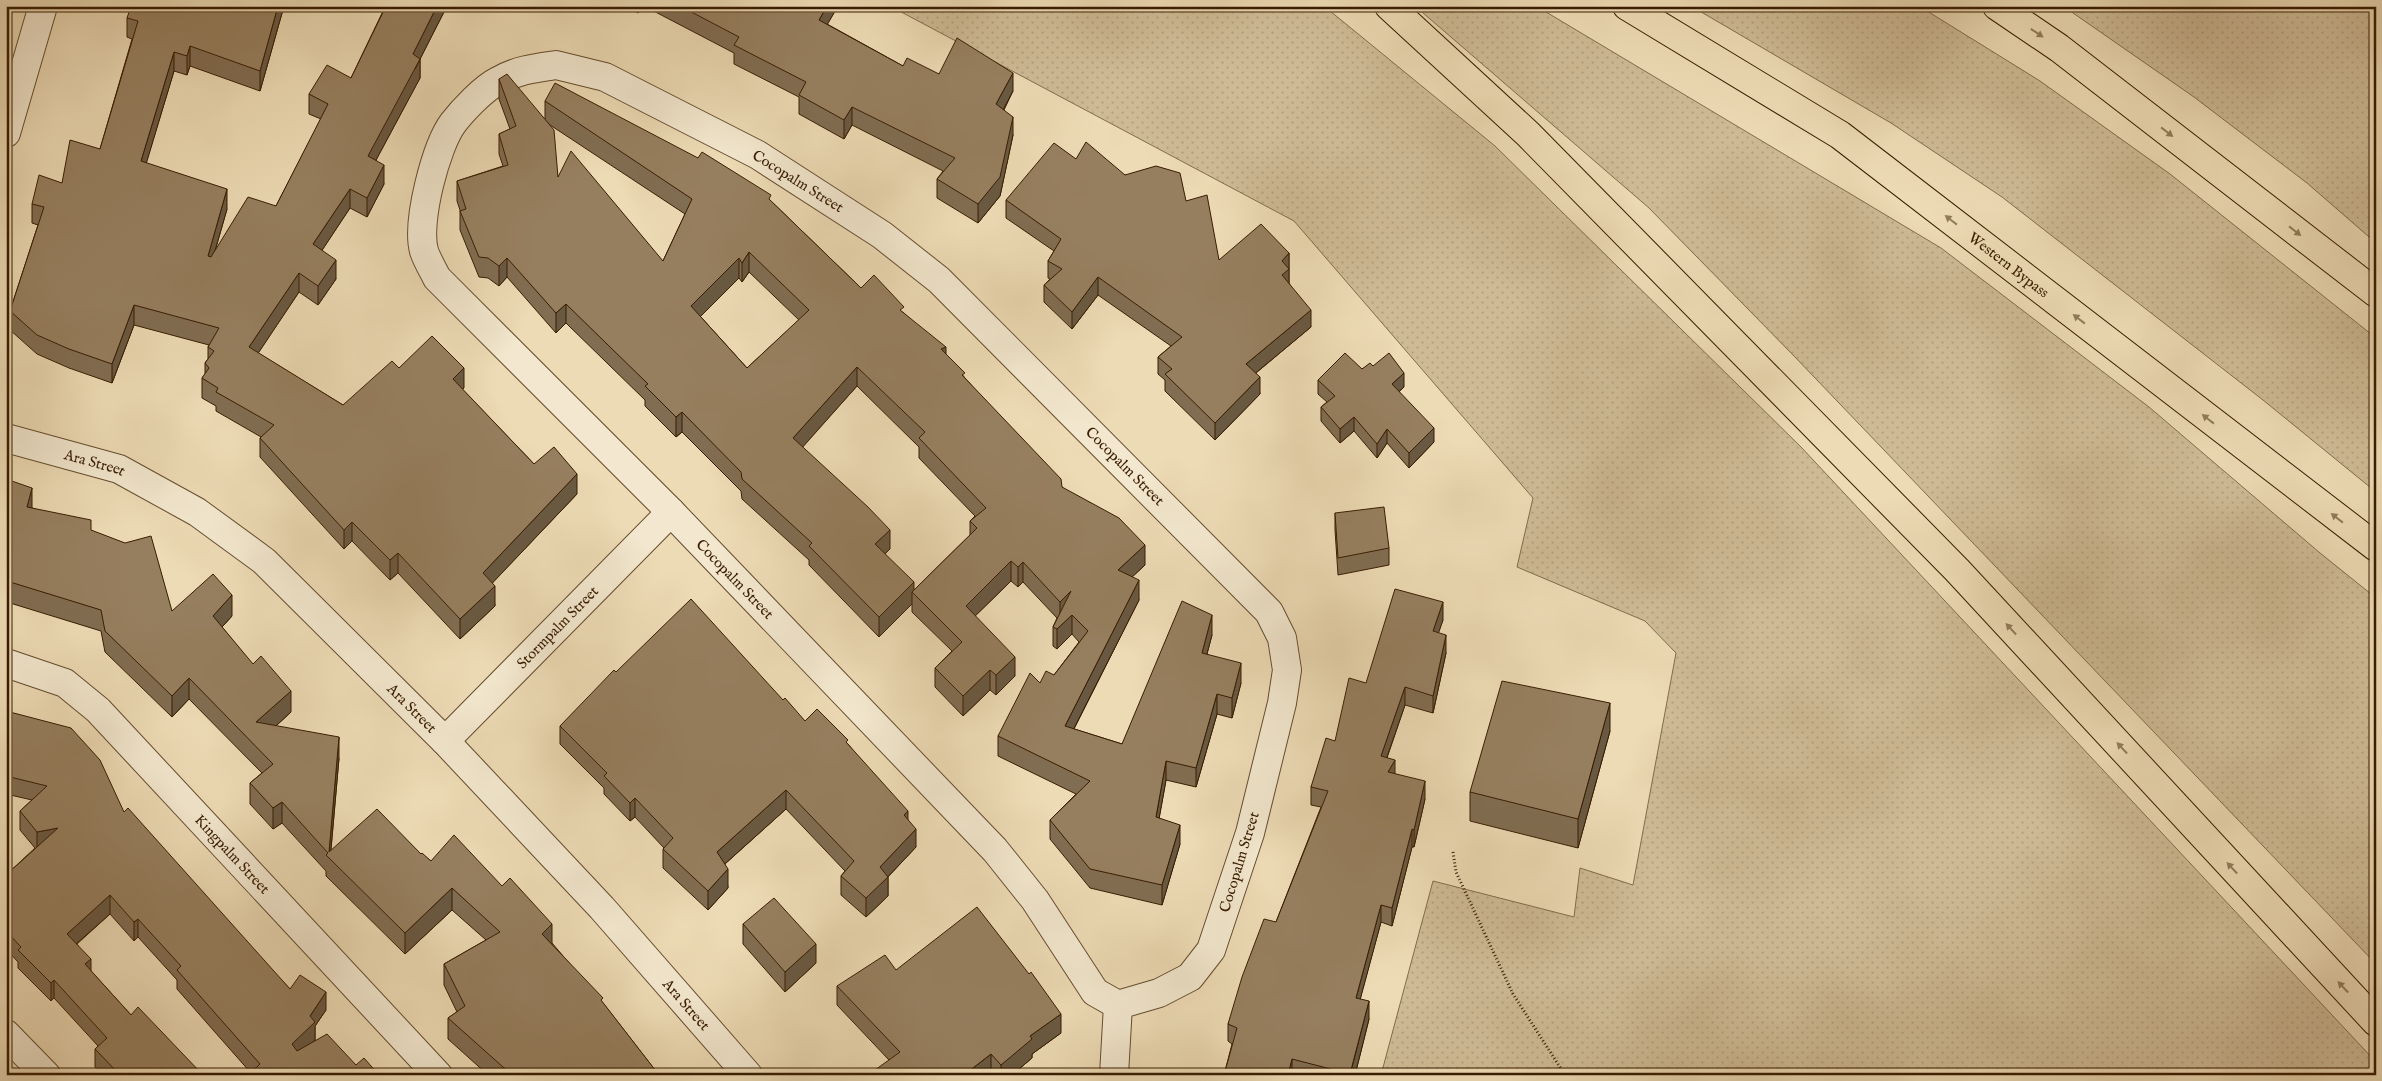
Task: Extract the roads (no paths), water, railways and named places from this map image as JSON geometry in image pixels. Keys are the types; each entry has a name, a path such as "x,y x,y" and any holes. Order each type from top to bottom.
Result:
{"highway":[{"path":"1389,6 1528,134 1957,570 2376,1022"},
{"name":"Western Bypass","path":"1627,6 1840,135 2376,547"},
{"path":"1997,6 2059,48 2376,293"}],"street":[{"path":"6,133 43,6"},
{"name":"Cocopalm Street","path":"556,65 605,77 758,155 882,235 939,280 1269,612 1282,638 1288,670 1282,703 1250,833 1211,950 1190,977 1160,993 1118,1005 1095,992 1035,900 1006,863 671,512 437,278 424,250 423,218 426,194 438,157 453,123 496,81 521,70 556,65"},
{"name":"Ara Street","path":"6,438 120,470 197,512 264,561 444,741 602,908 748,1075"},
{"name":"Stormpalm Street","path":"444,741 671,512"},
{"name":"Kingpalm Street","path":"6,663 65,683 98,710 438,1075"},
{"path":"1114,1075 1118,1005"},
{"path":"6,1034 46,1075"}]}
